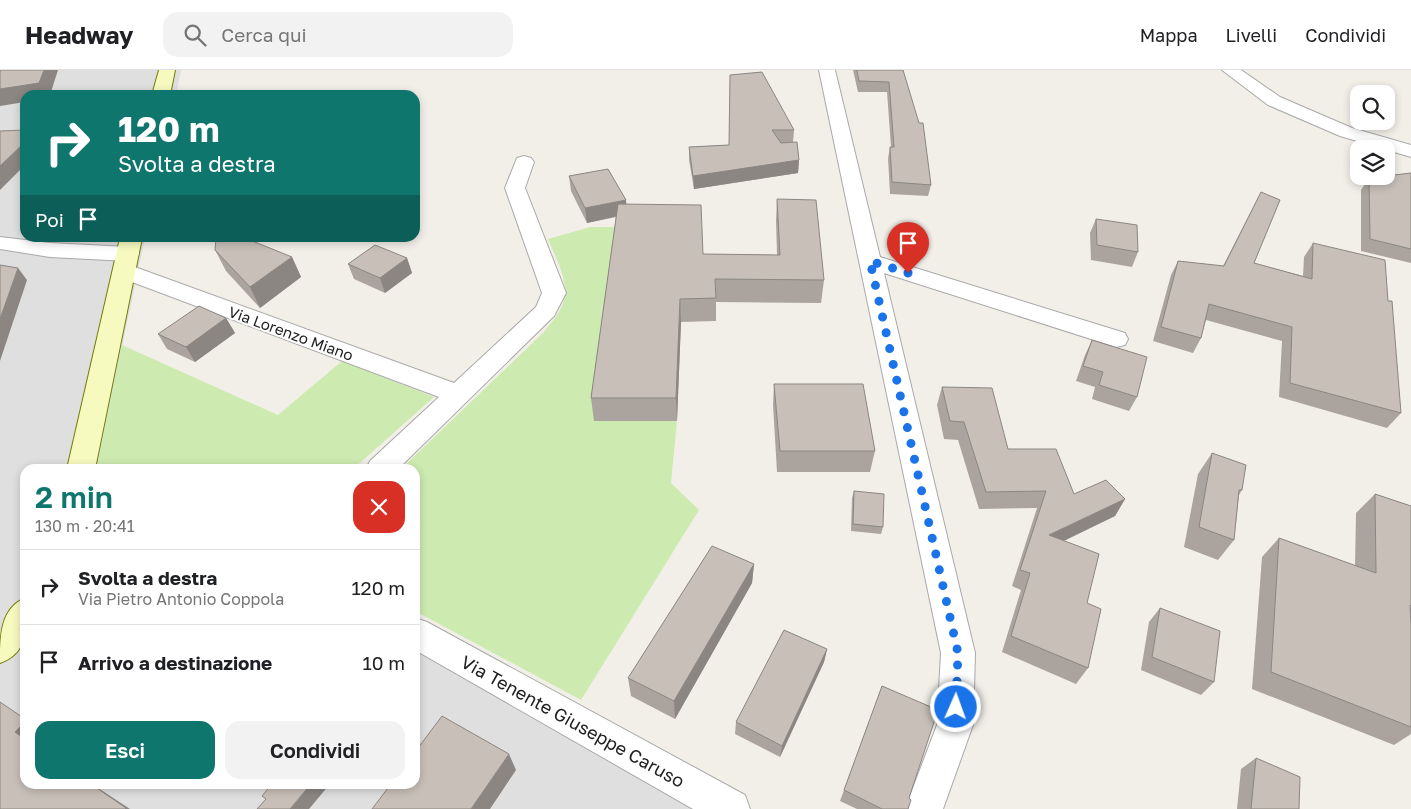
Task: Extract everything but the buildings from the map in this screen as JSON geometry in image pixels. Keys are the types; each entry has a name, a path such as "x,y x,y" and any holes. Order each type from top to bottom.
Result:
{"main road":[{"path":"162,90 167,70"},
{"path":"83,464 128,254"},
{"path":"0,648 20,619"}],"street":[{"path":"827,70 958,653 955,725 924,809"},
{"path":"1230,70 1274,101 1346,132 1411,151"},
{"path":"385,464 546,311 554,293 514,188 524,162"},
{"name":"Via Lorenzo Miano","path":"0,243 50,250 128,254 457,394"},
{"path":"870,261 1116,338"},
{"name":"Via Tenente Giuseppe Caruso","path":"420,635 730,809"}],"shaded area":[{"path":"0,70 181,70 177,90 20,90 20,242 144,242 97,464 20,464 20,789 420,789 420,646 705,809 0,809"}],"green space":[{"path":"590,227 620,227 595,421 677,421 671,483 699,510 581,700 420,614 420,464 406,464 544,332 560,310 564,301 564,283 548,239"},
{"path":"122,345 278,415 342,361 434,397 359,464 97,464"}],"route":[{"path":"908,273 870,261 958,653 956,707"}]}
